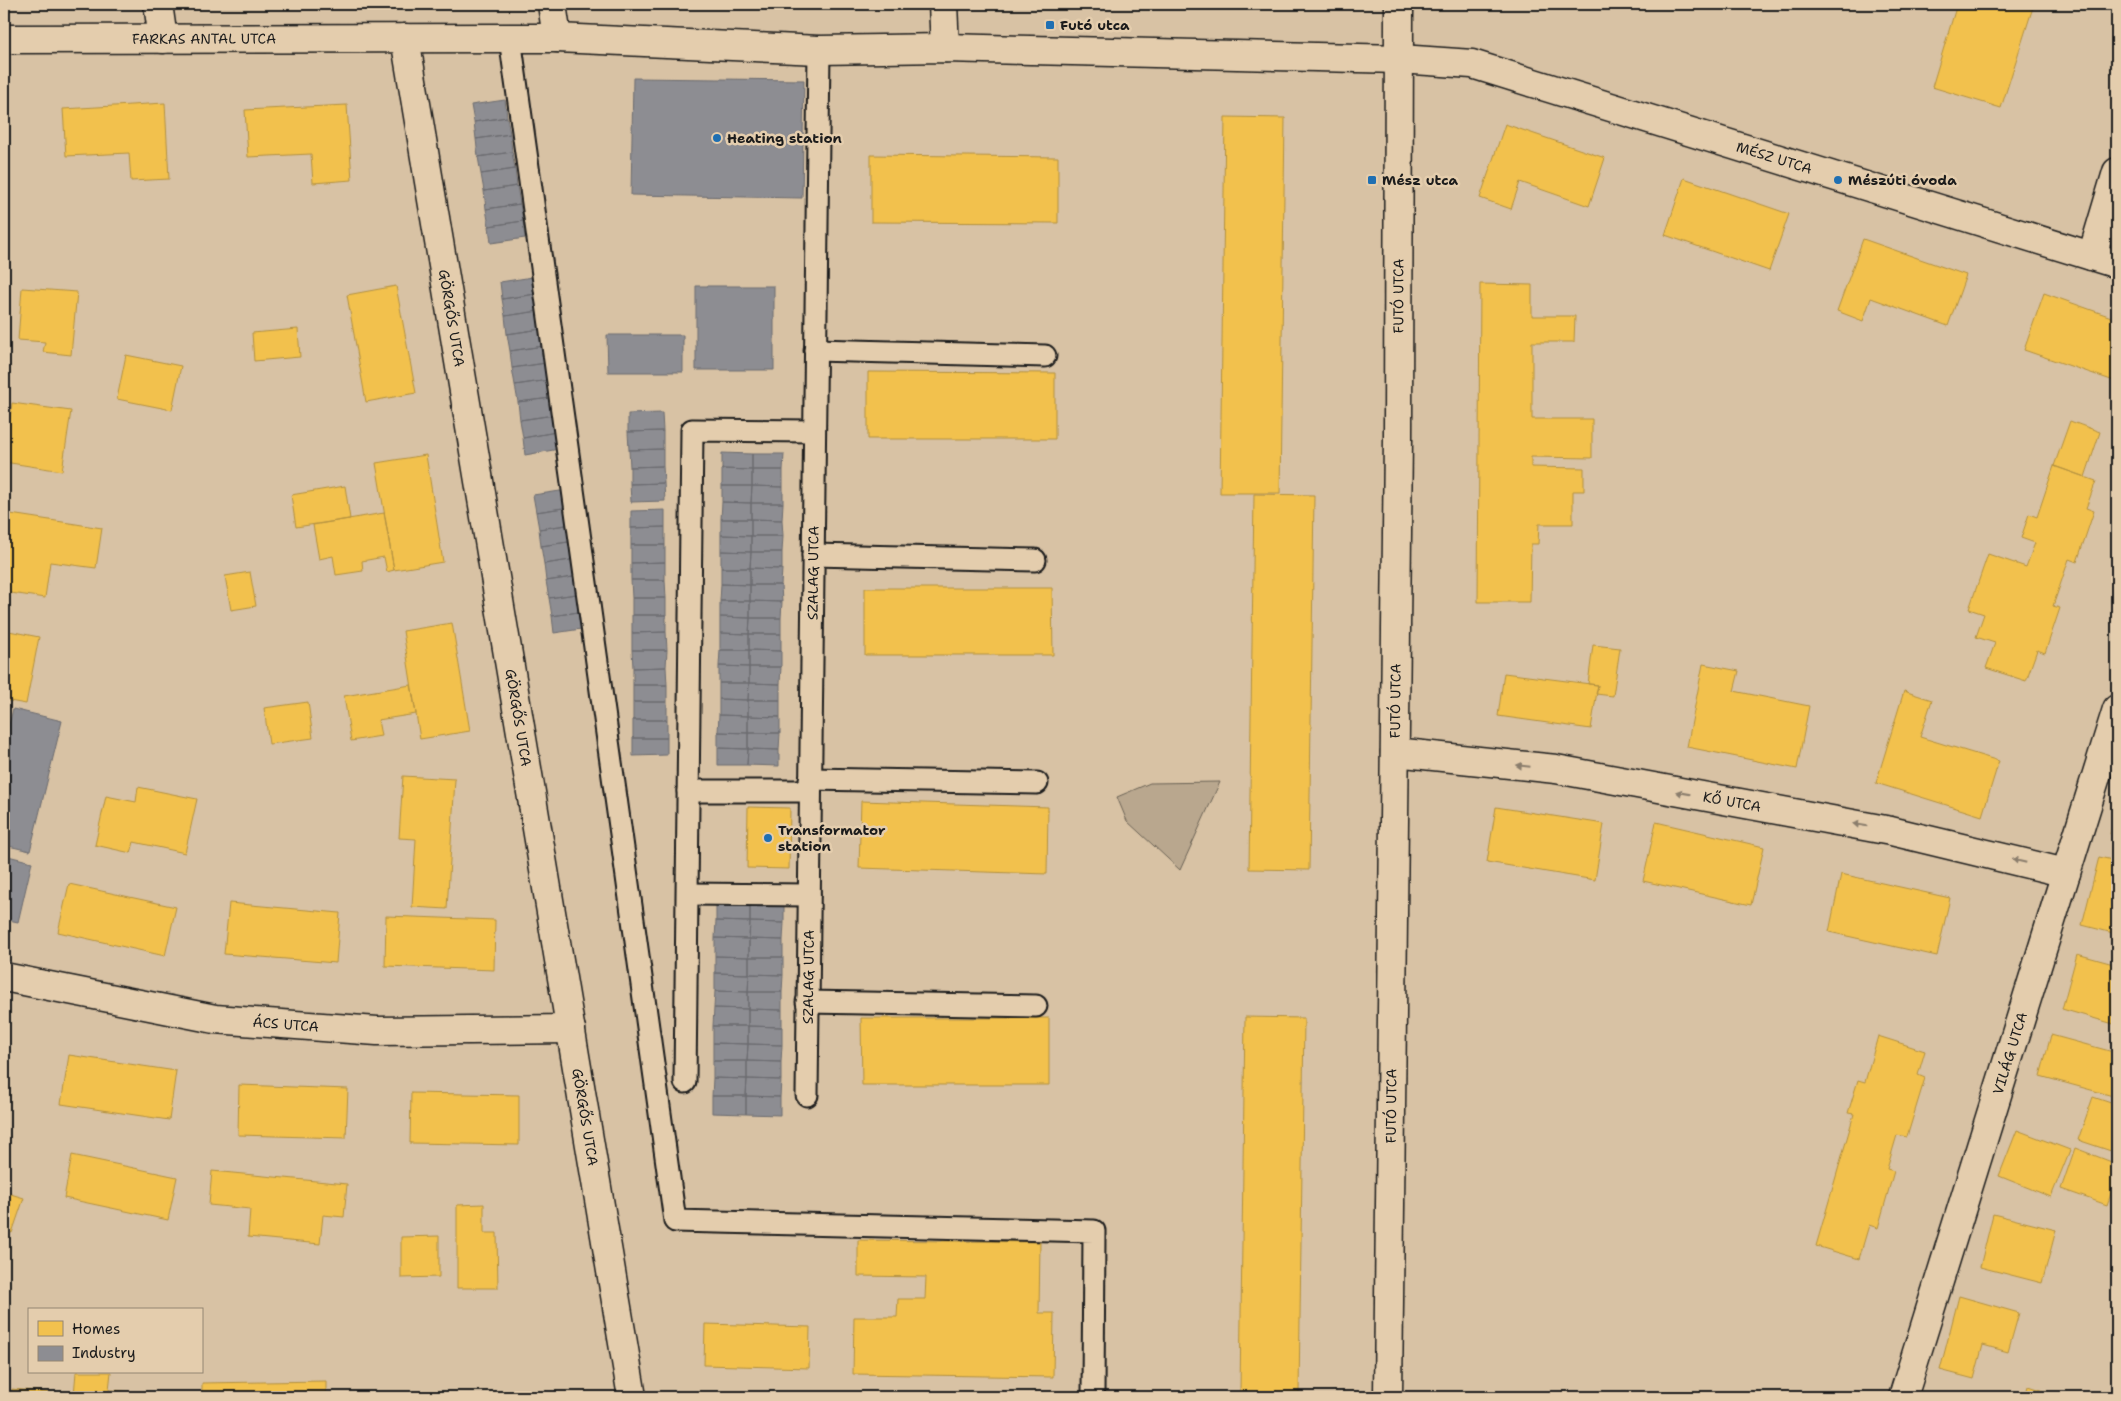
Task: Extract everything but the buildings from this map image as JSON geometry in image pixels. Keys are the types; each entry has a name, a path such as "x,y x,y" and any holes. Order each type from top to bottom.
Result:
{"street":[{"path":"158,4 163,39"},
{"path":"552,4 557,38"},
{"path":"943,4 945,48"},
{"name":"FUTÓ UTCA","path":"1388,1397 1395,752 1399,4"},
{"name":"GÖRGŐS UTCA","path":"405,38 632,1397"},
{"name":"FARKAS ANTAL UTCA","path":"4,39 557,38 818,50 945,48"},
{"name":"MÉSZ UTCA","path":"945,48 1400,59 1472,64 2105,260"},
{"path":"2105,260 2117,172"},
{"name":"VILÁG UTCA","path":"1903,1397 2117,709"},
{"name":"KŐ UTCA","path":"1395,752 1566,771 1891,831 2066,873"},
{"name":"ÁCS UTCA","path":"4,977 215,1019 377,1031 571,1029"}],"lane":[{"path":"510,38 675,1221 1094,1231 1093,1397"},
{"name":"SZALAG UTCA","path":"806,1095 818,50"},
{"path":"815,350 1046,356"},
{"path":"685,1082 692,430 814,431"},
{"path":"813,555 1035,560"},
{"path":"688,791 810,785 1037,783"},
{"path":"688,894 809,895"},
{"path":"807,1002 1036,1006"}],"shaded area":[{"path":"1220,782 1180,870 1127,821 1117,797 1150,783"}],"place":[{"name":"Futó utca","path":"1050,25"},
{"name":"Heating station","path":"717,138"},
{"name":"Mész utca","path":"1372,180"},
{"name":"Mészúti óvoda","path":"1838,180"},
{"name":"Transformator station","path":"768,838"}]}
